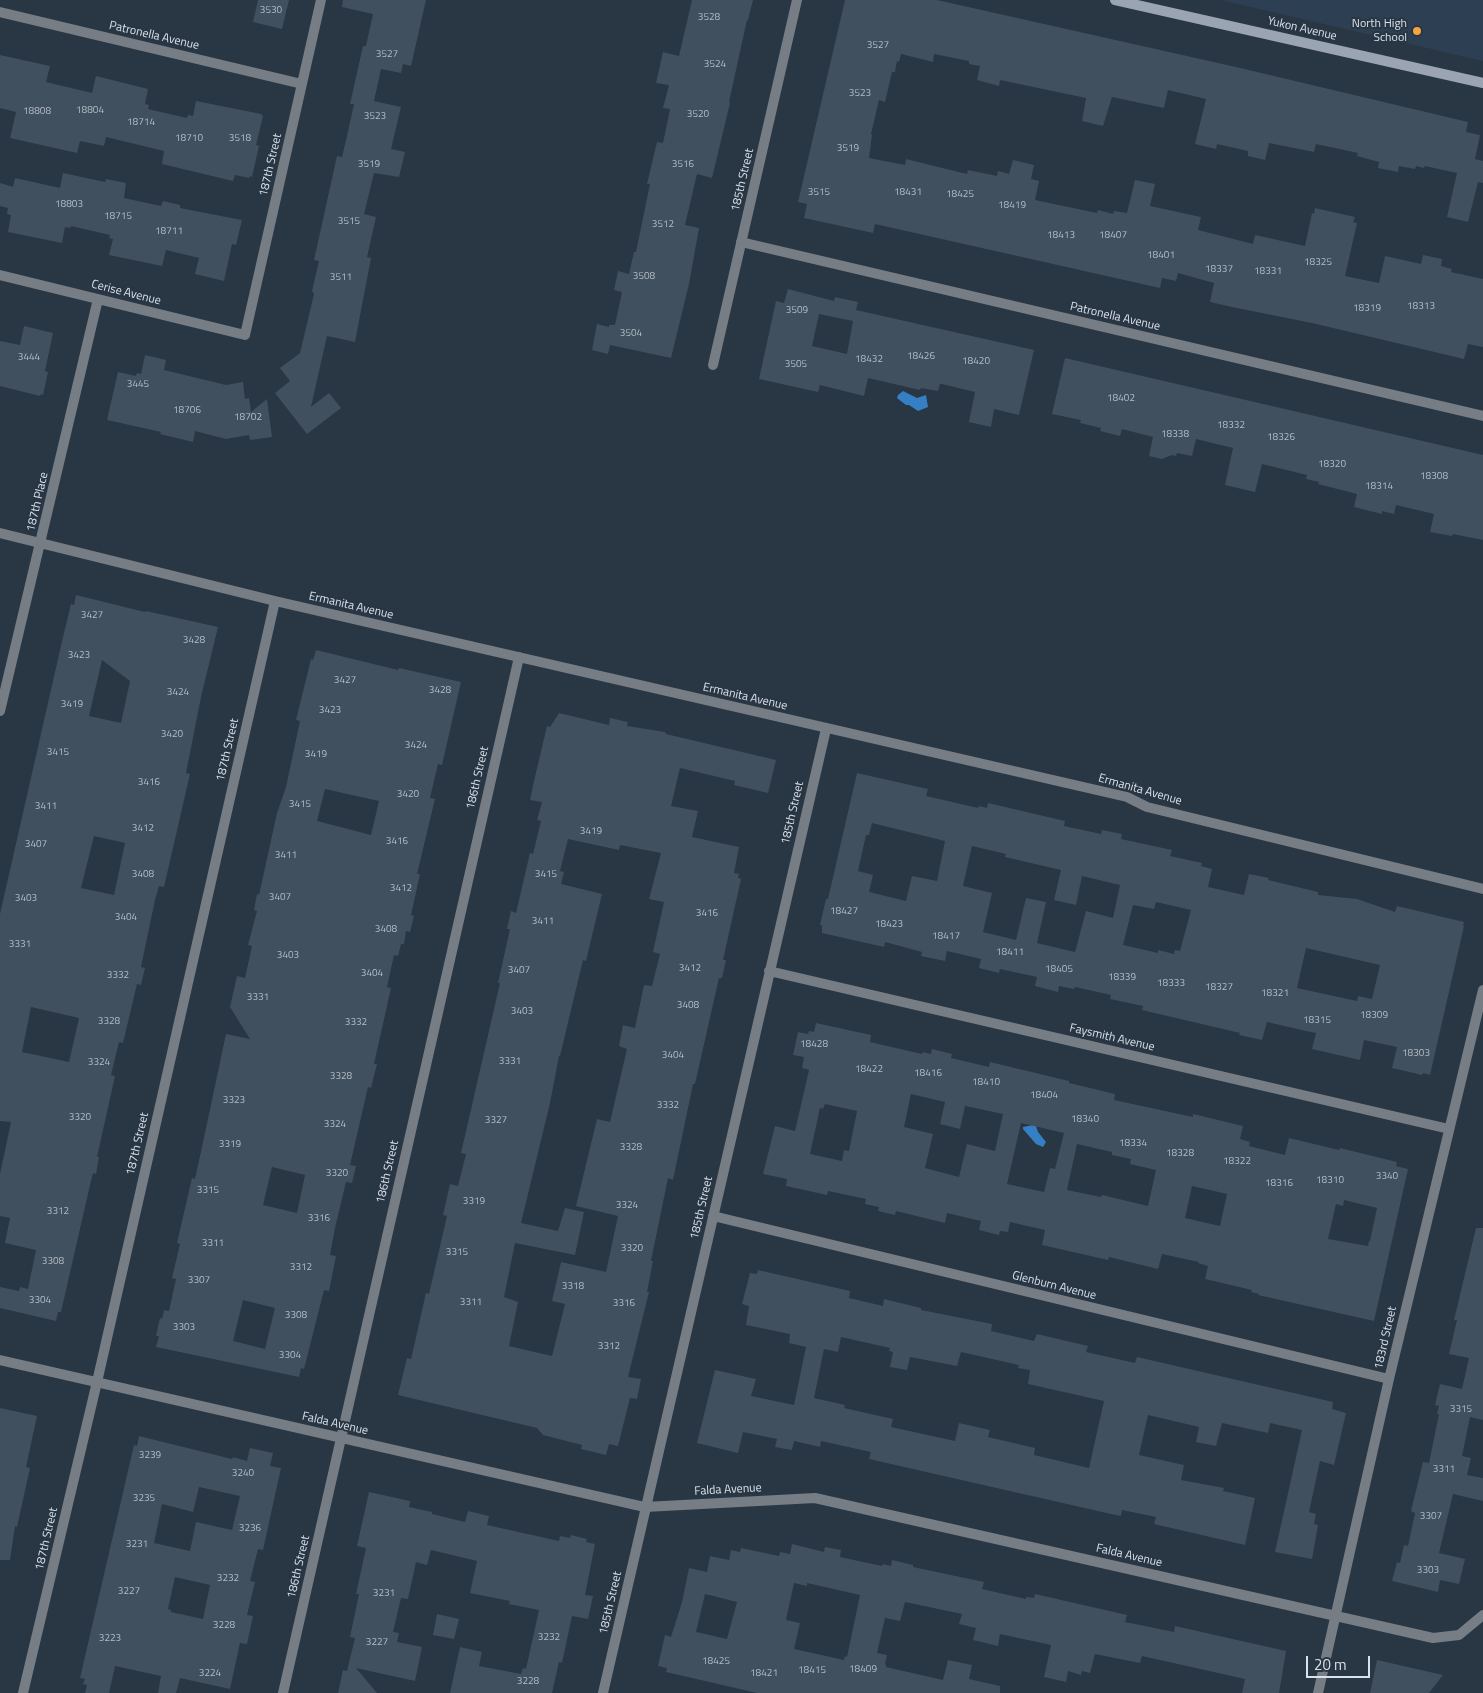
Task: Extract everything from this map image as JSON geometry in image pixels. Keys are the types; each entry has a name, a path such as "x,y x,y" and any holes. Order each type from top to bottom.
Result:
{"street":[{"name":"187th Street","path":"245,335 321,0"},
{"name":"185th Street","path":"713,365 797,0"},
{"name":"Yukon Avenue","path":"1115,0 1483,83"},
{"name":"Patronella Avenue","path":"0,12 302,84"},
{"name":"Patronella Avenue","path":"741,242 1483,416"},
{"name":"Cerise Avenue","path":"0,276 245,335"},
{"name":"187th Place","path":"0,712 98,299"},
{"name":"Ermanita Avenue","path":"0,534 41,542 274,601 1127,797 1147,807 1483,889"},
{"name":"187th Street","path":"23,1693 97,1382 274,601"},
{"name":"186th Street","path":"283,1693 519,658"},
{"name":"185th Street","path":"603,1693 826,729"},
{"name":"Faysmith Avenue","path":"769,972 1449,1129"},
{"name":"183rd Street","path":"1318,1693 1389,1379 1483,990"},
{"name":"Glenburn Avenue","path":"713,1216 1389,1379"},
{"name":"Falda Avenue","path":"0,1360 646,1508 814,1498 1433,1638 1459,1635 1483,1615"}],"shaded area":[{"name":"North High School","path":"1220,0 1483,0 1483,61"}],"water":[{"path":"903,391 917,398 926,395 928,407 918,411 906,405 897,398"},
{"path":"1036,1126 1046,1142 1043,1147 1036,1144 1023,1129 1023,1127"}],"building":[{"path":"258,0 289,0 282,29 253,22"},
{"path":"343,0 426,0 411,66 403,64 401,73 381,69 374,101 401,107 391,149 405,152 399,177 374,173 364,214 376,217 367,257 371,258 355,342 327,336 311,407 329,393 341,408 307,434 275,393 290,381 280,368 300,353 314,294 312,291 319,261 314,260 337,156 342,157 354,104 350,104 363,46 366,46 373,14 342,7"},
{"path":"692,0 753,0 712,178 697,174 685,225 699,228 689,284 671,358 610,345 608,354 592,350 597,324 609,327 609,325 615,325 622,292 614,290 618,271 629,274 634,252 636,252 650,184 647,184 657,142 663,143 670,109 663,108 669,85 656,83 663,52 679,56"},
{"path":"845,0 937,0 1236,67 1468,122 1466,132 1480,135 1475,159 1483,161 1483,183 1478,182 1468,222 1447,217 1457,173 1425,166 1424,168 1416,166 1415,169 1399,166 1398,172 1378,168 1379,162 1357,156 1358,153 1316,144 1314,152 1269,143 1265,160 1248,156 1248,151 1217,144 1216,149 1195,144 1206,99 1168,90 1164,108 1112,97 1103,126 1082,121 1086,98 1000,80 999,86 977,80 980,66 969,64 969,61 934,54 933,62 901,54 899,62 897,61 895,72 892,72 885,102 879,100 871,134 869,158 905,165 906,159 967,174 968,170 997,176 998,171 1009,174 1013,160 1034,165 1031,179 1039,181 1035,200 1097,213 1098,210 1113,214 1114,211 1127,213 1135,180 1155,184 1150,206 1201,217 1198,230 1253,244 1255,235 1305,246 1312,213 1314,214 1315,208 1355,217 1353,222 1357,223 1345,276 1379,283 1385,256 1421,264 1423,255 1442,259 1441,266 1452,269 1451,272 1483,279 1483,347 1468,344 1464,359 1312,323 1210,302 1214,283 1178,273 1176,281 1162,278 1160,288 875,224 873,233 804,218 807,204 798,202"},
{"path":"0,55 50,66 46,82 92,93 96,76 148,89 145,104 149,105 148,109 187,118 188,115 193,116 196,101 261,114 263,116 256,145 259,146 252,177 235,175 233,181 162,164 164,151 106,137 104,146 80,141 77,153 10,138 16,112 0,108"},
{"path":"63,173 105,182 106,179 126,183 124,198 161,206 163,201 180,205 180,208 242,220 236,245 232,244 224,281 195,274 199,258 166,250 162,266 109,255 113,239 109,238 110,235 71,226 70,228 65,227 62,243 8,232 11,215 7,214 8,208 0,206 0,183 13,187 15,178 60,188"},
{"path":"788,289 834,301 835,297 858,302 856,310 1034,350 1019,415 994,409 991,427 969,422 975,392 942,384 940,384 938,391 921,388 920,390 868,378 864,396 820,385 818,392 759,379 776,301 784,303","holes":["819,314 853,321 847,354 812,346"]},
{"path":"24,326 53,333 45,371 48,372 43,395 41,394 40,396 0,386 0,341 20,345"},
{"path":"145,355 166,360 164,370 226,385 243,382 245,399 249,398 251,412 267,399 272,437 250,440 249,435 226,439 195,431 193,442 160,434 161,432 107,420 118,372 136,376 137,373 141,374"},
{"path":"1065,358 1483,455 1483,540 1430,532 1434,514 1396,505 1394,514 1382,511 1382,514 1354,507 1357,494 1318,484 1319,482 1306,479 1307,475 1262,464 1255,492 1225,485 1233,448 1196,439 1192,456 1177,453 1176,456 1172,455 1162,459 1149,456 1153,437 1122,429 1120,436 1100,431 1101,428 1080,423 1081,420 1052,414"},
{"path":"76,595 218,627 201,697 186,773 190,774 164,887 159,886 155,900 141,967 145,968 141,985 137,984 123,1043 119,1042 111,1075 115,1076 97,1157 99,1157 96,1174 93,1173 61,1312 58,1312 56,1321 0,1308 0,1287 19,1291 20,1287 28,1289 36,1250 5,1243 10,1218 0,1216 0,1174 11,1122 0,1121 0,914 63,637 71,604 74,605","holes":["102,660 130,681 121,723 89,716","94,836 125,843 114,895 81,888","31,1007 79,1018 69,1062 22,1052"]},
{"path":"316,650 398,670 399,668 461,682 442,765 438,764 430,798 435,799 417,874 420,874 411,915 414,916 410,932 406,931 404,944 401,944 398,956 394,955 387,987 391,988 374,1064 377,1064 371,1088 368,1087 350,1165 356,1166 352,1183 346,1182 335,1228 330,1255 336,1256 329,1291 324,1290 304,1369 301,1368 299,1377 156,1347 159,1336 156,1336 164,1310 169,1311 176,1279 172,1278 180,1244 177,1243 192,1178 195,1179 226,1034 250,1039 230,1007 237,976 245,978 252,946 248,945 257,911 254,910 257,894 259,895 277,813 286,787 300,721 296,720 311,659 313,660","holes":["325,789 379,801 371,835 317,821","272,1167 305,1175 297,1213 263,1205","243,1300 275,1308 265,1349 233,1341"]},
{"path":"559,713 609,725 610,718 628,722 627,726 665,732 666,734 776,760 768,793 734,785 735,781 680,768 671,806 698,811 692,837 739,847 734,873 739,874 738,878 741,879 723,960 726,960 722,978 719,978 695,1084 693,1084 673,1180 668,1178 651,1261 653,1261 647,1292 649,1292 628,1377 641,1379 637,1399 630,1398 618,1446 609,1444 606,1455 581,1449 582,1445 543,1435 537,1428 398,1395 407,1358 411,1359 426,1293 429,1294 447,1216 443,1215 450,1184 458,1186 466,1154 461,1153 500,983 498,983 510,929 507,929 511,911 516,913 530,853 533,854 541,821 537,820 542,802 530,800 547,726 550,727","holes":["568,839 619,850 620,845 661,853 649,899 664,902 653,952 660,954 652,986 644,985 635,1028 623,1025 619,1046 627,1049 610,1122 597,1119 576,1206 618,1216 606,1272 561,1262 552,1301 565,1304 552,1356 509,1346 518,1302 504,1297 515,1243 575,1255 584,1212 565,1208 558,1231 521,1223 550,1103 559,1056 583,960 586,961 602,894 561,884 564,872 560,871"]},
{"path":"857,773 928,789 926,796 978,808 979,806 987,808 988,803 1065,821 1064,826 1101,834 1102,830 1122,834 1121,839 1172,850 1170,856 1202,863 1201,866 1212,869 1208,887 1244,895 1249,874 1318,892 1318,895 1357,899 1395,912 1397,906 1464,922 1464,926 1430,1075 1423,1073 1422,1075 1392,1068 1397,1047 1364,1040 1360,1060 1312,1049 1316,1033 1267,1022 1262,1040 1142,1010 1143,1006 1110,999 1111,995 1075,987 1074,989 1059,986 1058,992 1035,986 1037,977 1000,969 999,973 979,968 981,959 947,951 945,961 921,956 922,952 885,942 884,947 822,933 822,925 820,925 826,899 828,899","holes":["872,823 945,841 937,881 912,876 906,901 869,892 873,875 858,871 866,835 869,835","972,846 1006,854 1005,857 1061,870 1054,900 1076,905 1082,876 1120,885 1113,918 1086,911 1075,952 1037,943 1046,902 1026,898 1016,940 983,932 992,893 963,886","1156,902 1191,910 1180,951 1175,950 1174,954 1158,950 1158,953 1123,945 1133,905 1154,909","1306,948 1380,965 1372,999 1358,996 1357,1001 1297,988"]},
{"path":"816,1023 871,1035 870,1042 922,1054 923,1052 931,1054 932,1049 952,1054 951,1058 989,1067 990,1062 1115,1094 1114,1100 1193,1117 1193,1114 1243,1126 1240,1139 1250,1142 1249,1146 1285,1155 1289,1138 1397,1162 1396,1166 1408,1169 1374,1321 1258,1295 1251,1292 1252,1290 1205,1279 1208,1266 1199,1262 1162,1254 1158,1269 1109,1257 1108,1260 1042,1245 1045,1230 1010,1222 1008,1232 1000,1231 999,1235 979,1230 981,1221 947,1213 945,1223 896,1211 895,1215 878,1211 879,1207 865,1204 866,1199 828,1191 827,1195 786,1186 787,1179 763,1174 775,1126 795,1131 809,1070 802,1068 804,1057 793,1055 798,1032 808,1034 809,1031 814,1032","holes":["911,1094 945,1102 940,1124 960,1129 965,1106 1003,1114 995,1151 967,1144 959,1177 925,1168 933,1134 904,1127","825,1104 857,1111 849,1151 844,1150 842,1161 810,1154 820,1108 823,1109","1021,1123 1064,1133 1055,1169 1050,1168 1044,1192 1007,1184","1077,1144 1112,1152 1112,1155 1131,1159 1130,1164 1156,1170 1148,1206 1102,1195 1101,1197 1067,1190","1192,1186 1227,1194 1220,1226 1185,1218","1344,1200 1377,1208 1368,1246 1328,1239 1336,1204 1343,1206"]},
{"path":"1476,1228 1483,1228 1483,1420 1470,1417 1462,1456 1471,1458 1467,1475 1483,1478 1483,1501 1453,1494 1439,1553 1465,1559 1459,1584 1440,1580 1438,1592 1392,1581 1397,1562 1400,1563 1404,1545 1408,1546 1415,1513 1411,1511 1423,1462 1429,1463 1439,1414 1437,1414 1439,1406 1435,1405 1440,1384 1462,1389 1469,1358 1449,1354 1457,1320 1454,1320"},
{"path":"758,1270 850,1291 849,1298 883,1306 884,1299 921,1308 921,1310 992,1324 991,1331 1034,1341 1037,1334 1088,1346 1086,1352 1135,1363 1137,1357 1333,1402 1332,1409 1346,1413 1334,1465 1320,1461 1309,1512 1316,1514 1314,1524 1318,1525 1312,1559 1275,1552 1302,1430 1270,1423 1268,1433 1222,1423 1216,1446 1196,1442 1199,1427 1148,1415 1139,1455 1184,1465 1181,1480 1224,1488 1223,1491 1255,1498 1245,1545 1154,1524 1156,1517 1122,1510 1121,1516 1111,1514 869,1459 871,1452 821,1441 820,1447 794,1441 792,1450 775,1447 777,1439 743,1432 738,1453 697,1443 715,1370 756,1379 751,1396 794,1405 806,1347 789,1343 790,1334 746,1325 749,1306 742,1304 750,1273 757,1274","holes":["841,1337 890,1348 889,1351 893,1352 890,1367 907,1370 910,1357 957,1366 961,1352 1019,1365 1018,1368 1030,1370 1028,1384 1104,1401 1089,1468 1034,1455 1035,1448 988,1437 990,1430 959,1423 955,1441 891,1427 893,1419 844,1408 845,1405 814,1398 824,1349 838,1352"]},
{"path":"0,1408 37,1416 26,1467 30,1468 17,1527 15,1526 10,1560 0,1560"},
{"path":"139,1436 247,1461 250,1448 273,1453 270,1466 281,1468 263,1550 258,1549 250,1581 255,1582 247,1615 253,1616 247,1644 240,1643 230,1689 180,1678 176,1693 158,1693 161,1676 115,1666 109,1693 85,1693 87,1685 83,1684 85,1679 80,1678 134,1445 137,1446","holes":["199,1487 240,1496 232,1530 196,1522 190,1551 154,1543 162,1504 193,1512","175,1577 210,1585 203,1619 171,1612 168,1609"]},
{"path":"369,1492 410,1501 409,1507 465,1522 468,1511 489,1516 487,1525 559,1541 560,1536 570,1538 571,1535 587,1539 586,1542 595,1544 585,1595 593,1596 588,1619 572,1616 562,1663 559,1662 552,1693 450,1693 460,1647 482,1652 479,1666 521,1674 523,1668 526,1669 539,1610 509,1604 510,1601 470,1593 477,1561 431,1550 427,1565 416,1562 408,1599 401,1598 393,1632 399,1633 397,1642 422,1647 415,1681 356,1668 377,1693 338,1693 343,1670 347,1671 355,1638 350,1637 359,1594 356,1594 366,1548 357,1546"},
{"path":"792,1544 824,1552 825,1547 841,1550 840,1557 882,1566 883,1564 891,1566 892,1560 913,1565 913,1567 984,1582 982,1589 1026,1599 1026,1597 1034,1598 1035,1594 1127,1615 1125,1622 1174,1632 1175,1626 1286,1651 1279,1693 1242,1693 1245,1679 1142,1656 1140,1663 1095,1654 1090,1673 1082,1671 1081,1675 1068,1671 1066,1682 1044,1677 1051,1645 1000,1634 998,1646 973,1640 976,1628 959,1624 962,1614 905,1602 900,1621 885,1618 877,1653 887,1655 886,1667 943,1680 948,1660 972,1665 969,1679 1000,1686 1000,1693 757,1693 666,1672 667,1668 658,1666 665,1635 671,1637 682,1602 689,1568 707,1572 710,1556 729,1560 731,1550 740,1552 741,1548 779,1556 780,1552 790,1554","holes":["794,1583 807,1586 807,1583 860,1595 847,1657 845,1656 844,1660 794,1649 800,1623 786,1620","705,1594 737,1602 727,1639 696,1632"]},
{"path":"437,1614 459,1619 454,1639 433,1635"},
{"path":"1377,1660 1443,1675 1429,1693 1370,1693"}],"place":[{"name":"North High School","path":"1417,31"}]}
